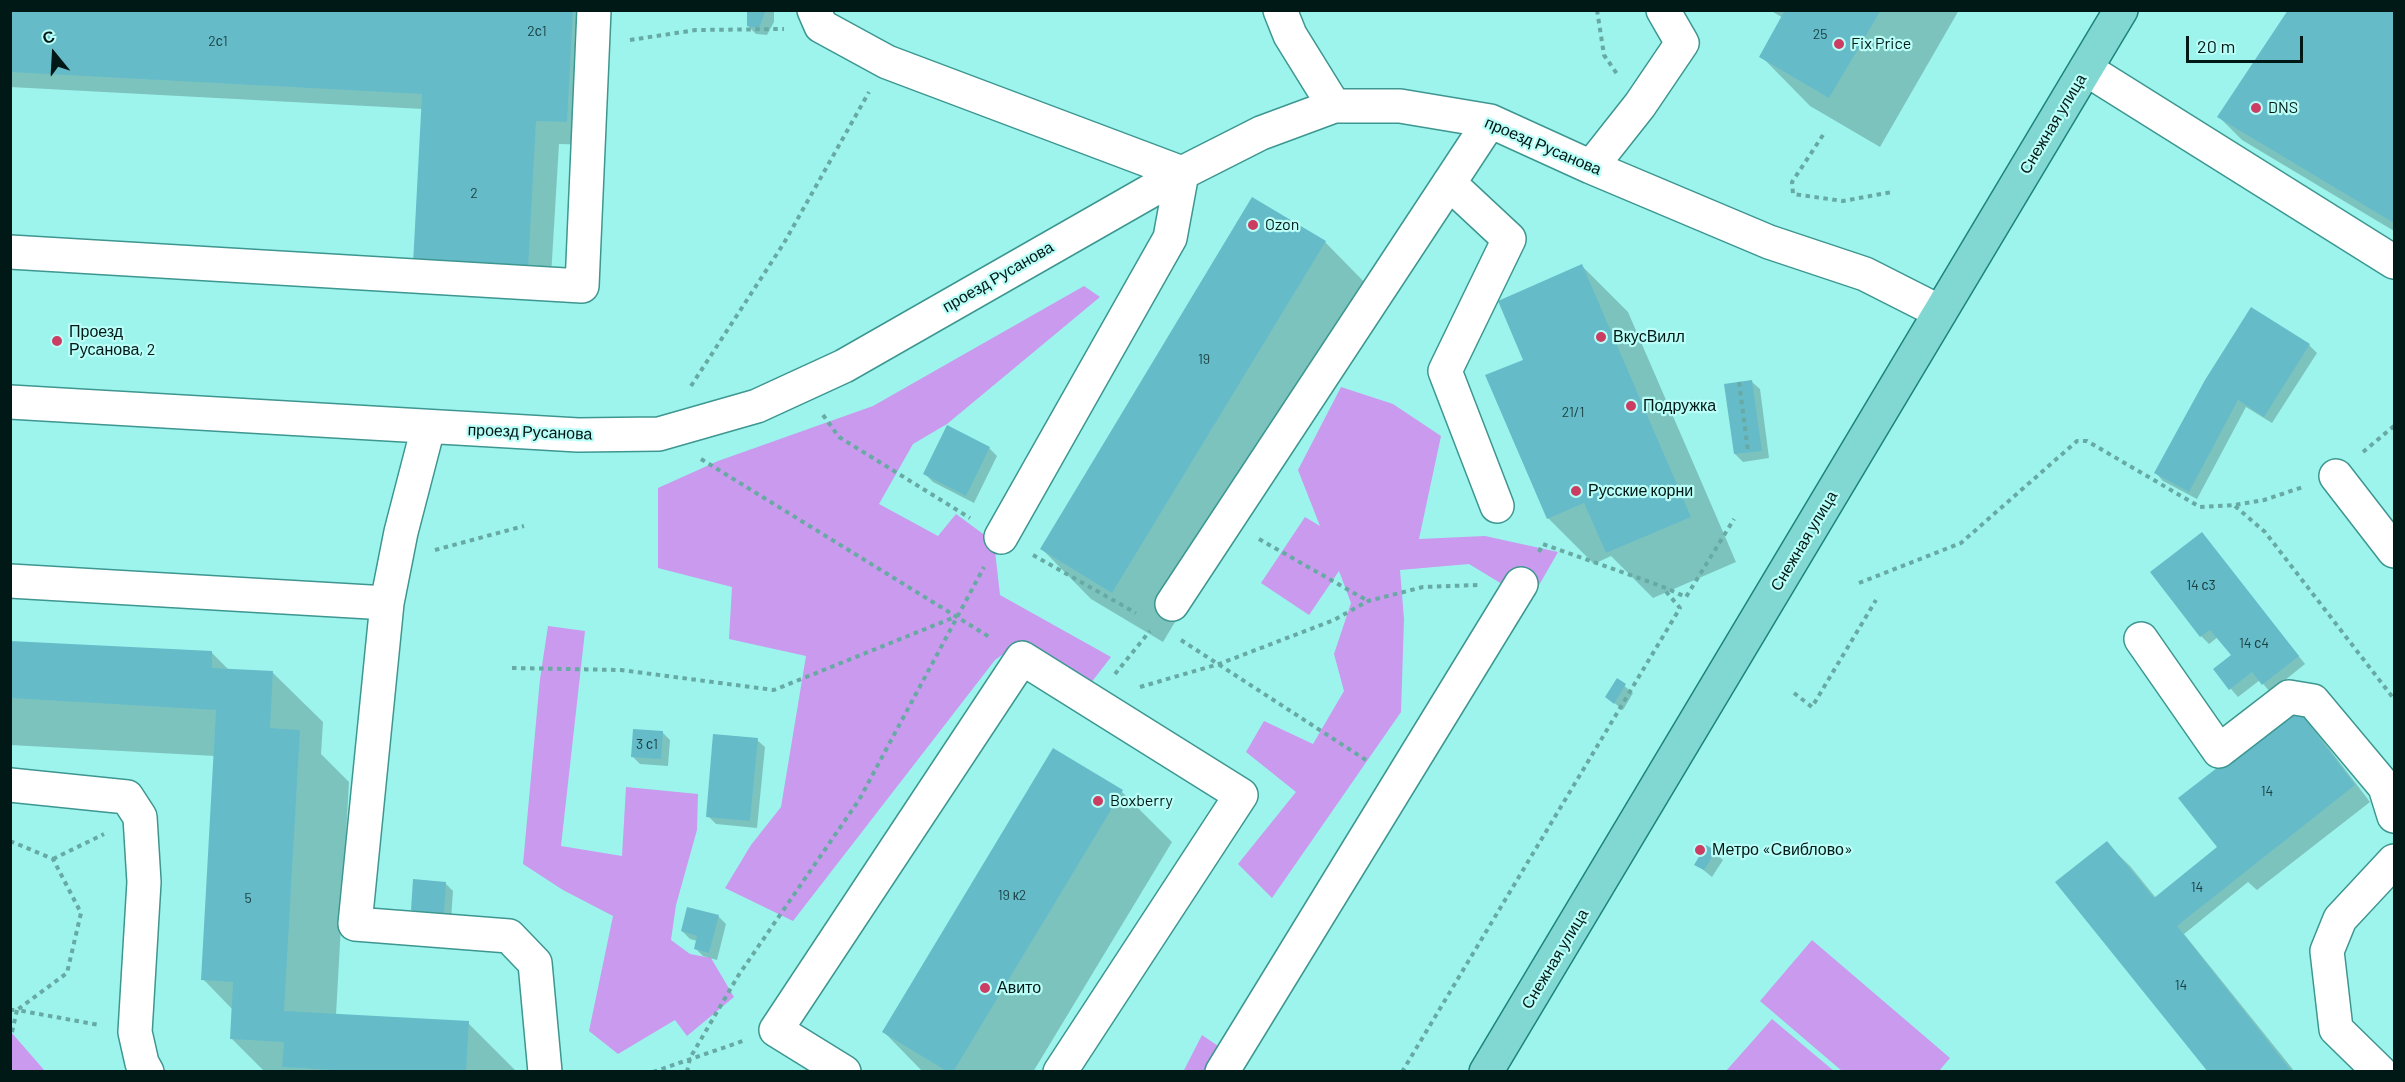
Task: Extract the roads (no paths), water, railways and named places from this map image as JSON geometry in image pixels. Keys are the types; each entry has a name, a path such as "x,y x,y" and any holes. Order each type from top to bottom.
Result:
{"main road":[{"name":"Снежная улица","path":"1486,1071 1641,818 2121,10"}],"street":[{"path":"10,252 582,286 594,10"},
{"path":"1280,10 1290,35 1334,106"},
{"path":"1591,167 1640,105 1682,43 1663,10"},
{"path":"818,18 886,62 1182,173 1170,238 1001,537"},
{"path":"2086,69 2394,262"},
{"name":"проезд Русанова","path":"10,402 428,428 578,435 659,434 757,406 844,366 1182,173 1261,133 1334,106 1400,106 1490,121 1591,167 1769,242 1865,274 1940,312"},
{"path":"1164,614 1490,121"},
{"path":"1449,183 1509,239 1446,371 1497,506"},
{"path":"428,428 387,603 355,924 509,936 535,963 545,1071"},
{"path":"2336,476 2394,551"},
{"path":"10,581 387,603"},
{"path":"1222,1071 1521,584"},
{"path":"2141,639 2219,751 2289,697 2313,700 2385,787 2394,816"},
{"path":"844,1071 776,1030 1022,658 1241,795 1060,1071"},
{"path":"10,785 127,797 140,817 144,882 139,1059"},
{"path":"2380,1071 2336,1029 2327,951 2340,919 2394,861"}],"place":[{"name":"Fix Price","path":"1839,44"},
{"name":"DNS","path":"2256,108"},
{"name":"Ozon","path":"1253,225"},
{"name":"ВкусВилл","path":"1601,337"},
{"name":"Проезд Русанова, 2","path":"57,341"},
{"name":"Подружка","path":"1631,406"},
{"name":"Русские корни","path":"1576,491"},
{"name":"Boxberry","path":"1098,801"},
{"name":"Метро «Свиблово»","path":"1700,850"},
{"name":"Авито","path":"985,988"}]}
